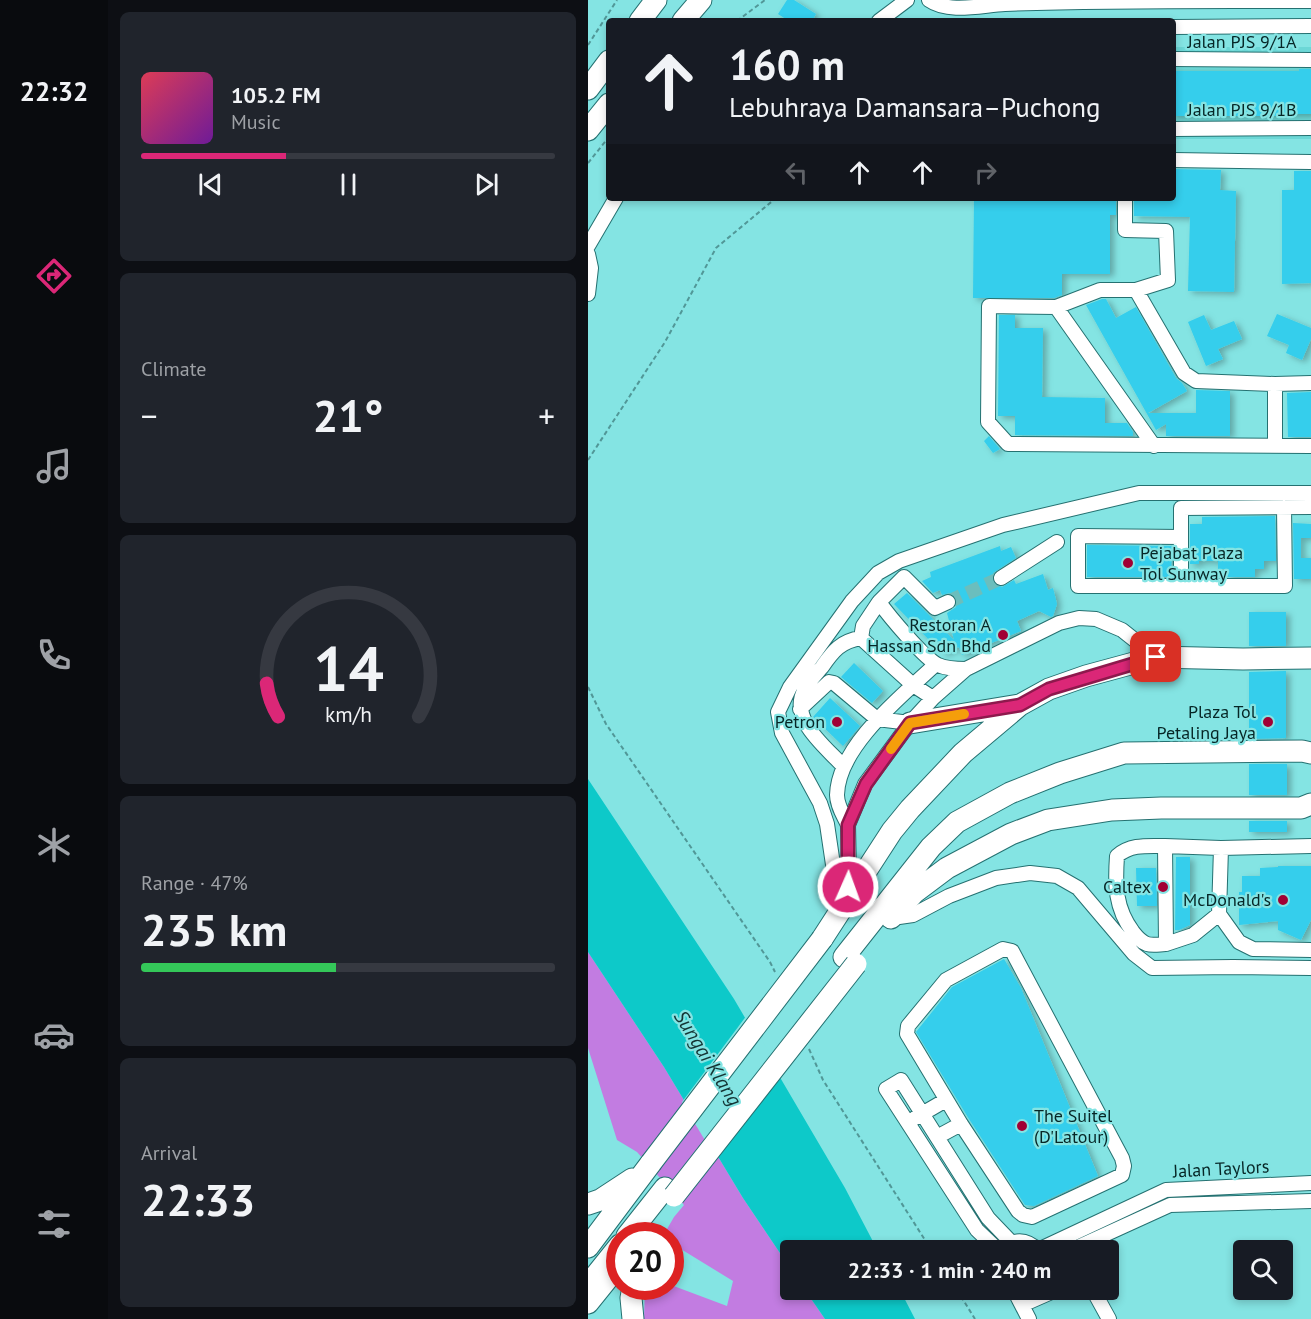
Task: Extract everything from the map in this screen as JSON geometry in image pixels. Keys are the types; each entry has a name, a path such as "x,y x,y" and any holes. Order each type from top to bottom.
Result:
{"highway":[{"path":"642,18 656,0"},
{"path":"685,18 701,0"},
{"path":"588,89 606,65"},
{"path":"588,130 606,108"},
{"path":"588,1246 822,939 892,831 963,753 1020,705 1049,689 1156,657 1310,658"},
{"path":"910,723 1020,705"},
{"path":"650,1222 670,1192 850,960 938,841 957,822 1010,793 1060,772 1124,753 1279,751 1311,753"},
{"path":"850,960 915,892 947,868 1011,834 1048,820 1112,810 1301,808 1311,804"},
{"path":"588,1204 600,1200 625,1184 651,1163"},
{"path":"588,1285 606,1262"},
{"path":"588,1303 606,1282"},
{"path":"631,1300 633,1319"}],"street":[{"path":"883,18 907,0"},
{"path":"1224,0 1224,27"},
{"path":"1242,1 1242,27"},
{"path":"932,2 953,14 985,3 1311,1"},
{"path":"1176,27 1311,26"},
{"name":"Jalan PJS 9/1A","path":"1176,59 1311,60"},
{"name":"Jalan PJS 9/1B","path":"1176,129 1311,128"},
{"path":"1176,160 1311,162"},
{"path":"588,246 614,201"},
{"path":"1125,201 1125,230 1166,231 1168,280 1136,290 1100,290 1056,307 989,306 988,422 1008,444 1311,446"},
{"path":"588,254 591,268 588,294"},
{"path":"1136,290 1184,373 1196,381 1311,383"},
{"path":"1056,307 1154,446"},
{"path":"1275,384 1275,445"},
{"path":"843,909 827,824 820,803 782,733 777,712 790,687 852,602 878,573 899,561 1003,525 1139,493 1311,493"},
{"path":"1181,537 1078,536 1078,586 1285,586 1284,507"},
{"path":"1181,586 1180,508 1311,507"},
{"path":"1001,578 1057,542"},
{"path":"861,638 863,626 879,602 904,577 935,608 948,602"},
{"path":"879,602 892,620 936,664 948,668 966,669"},
{"path":"848,825 866,784 910,723 933,698 966,669 1059,623 1079,618 1095,619 1122,630 1156,657"},
{"path":"861,638 913,686 933,698"},
{"path":"843,766 806,725 800,709 804,690 836,648 849,640 861,638"},
{"path":"843,909 849,870 848,825 838,804 837,794 843,766 877,719 936,664"},
{"path":"800,709 829,682 834,683 877,719 910,723"},
{"path":"1165,846 1166,944"},
{"path":"1219,914 1194,935 1166,944 1149,945 1142,942 1122,919 1116,894 1117,856 1130,848 1165,846 1221,848 1311,846"},
{"path":"1221,848 1219,914 1239,942 1253,949 1311,950"},
{"path":"892,918 913,915 949,896 996,878 1030,873 1057,876 1078,888 1134,954 1152,968 1311,968"},
{"path":"1104,916 1122,919"},
{"path":"1003,949 1008,949 1012,951 1122,1158 1124,1166 1122,1175 1032,1217 1023,1215 1017,1211 946,1100 907,1034 908,1026 946,980 1003,949"},
{"path":"992,1240 977,1230 886,1089 901,1080 1000,1240"},
{"path":"908,1122 946,1100"},
{"path":"937,1137 961,1124"},
{"name":"Jalan Taylors","path":"1061,1240 1166,1190 1311,1183"},
{"name":"Jalan Taylors","path":"1095,1240 1170,1205 1311,1201"},
{"path":"1019,1300 1029,1319"},
{"path":"1022,1305 1033,1300"},
{"path":"1099,1300 1109,1319"}],"path":[{"path":"588,45 617,0"},
{"path":"741,18 765,0"},
{"path":"588,163 606,141"},
{"path":"588,460 665,342 716,248 772,201"},
{"path":"588,687 606,724 775,972"},
{"path":"809,1048 823,1080 925,1240"},
{"path":"963,1300 975,1319"}],"shaded area":[{"path":"1176,47 1311,47 1311,139 1176,139"},
{"path":"588,952 664,1067 743,1198 780,1253 780,1300 812,1300 825,1319 644,1319 645,1300 684,1300 684,1290 727,1306 733,1281 684,1251 684,1222 671,1222 684,1205 637,1152 617,1140 588,1048"}],"water":[{"name":"Sungai Klang","path":"588,779 734,999 845,1188 872,1240 780,1240 780,1253 743,1198 664,1067 588,952"},
{"path":"812,1300 905,1300 915,1319 825,1319"}],"pier":[{"path":"747,1015 780,1071 715,1157 682,1102"}],"building":[{"path":"787,0 794,0 816,14 814,18 784,18 778,14"},
{"path":"1299,69 1311,69 1311,114 1176,116 1176,71 1299,71"},
{"path":"1176,169 1221,170 1220,190 1236,191 1234,292 1188,291 1190,217 1134,216 1134,201 1176,201"},
{"path":"1294,171 1311,171 1311,283 1282,284 1282,190 1294,190"},
{"path":"974,201 1116,201 1116,215 1110,215 1110,274 1062,274 1062,295 1054,298 973,298"},
{"path":"1106,299 1116,318 1136,307 1176,378 1187,391 1148,413 1196,413 1196,390 1230,391 1230,436 1166,436 1166,424 1156,430 1086,305"},
{"path":"1277,314 1311,328 1311,339 1302,360 1286,353 1289,345 1267,336"},
{"path":"999,315 1015,315 1015,328 1043,328 1042,397 1105,398 1105,423 1127,423 1133,436 1015,435 1015,416 998,416"},
{"path":"1204,315 1211,330 1234,321 1242,339 1218,349 1223,359 1206,366 1188,322"},
{"path":"1311,392 1311,437 1288,437 1287,393"},
{"path":"989,436 1000,449 993,453 984,441"},
{"path":"1275,516 1276,561 1264,561 1264,569 1255,569 1255,577 1227,577 1227,569 1218,569 1218,561 1199,561 1199,564 1190,564 1190,524 1202,524 1202,517"},
{"path":"1293,523 1311,524 1311,538 1301,538 1301,558 1311,558 1311,579 1294,579"},
{"name":"Pejabat Plaza Tol Sunway","path":"1087,545 1172,546 1171,577 1087,577"},
{"path":"1000,546 1001,551 1011,547 1016,558 993,573 994,583 1002,587 1014,580 1016,584 1043,574 1048,590 1053,588 1057,604 1053,616 1039,611 1017,621 1021,631 962,655 959,647 943,654 939,641 933,644 894,604 907,593 954,640 947,613 956,607 956,598 949,593 942,595 940,590 933,593 922,581 931,577 930,572"},
{"path":"1249,612 1286,612 1286,646 1249,646"},
{"path":"854,663 883,691 872,703 841,677"},
{"path":"1286,671 1286,738 1249,739 1249,672"},
{"name":"Petron","path":"830,698 860,726 843,746 813,717"},
{"path":"1249,764 1287,764 1287,795 1249,795"},
{"path":"1249,821 1287,821 1287,832 1249,832"},
{"path":"1176,857 1190,857 1190,925 1179,930 1175,930"},
{"name":"McDonald's","path":"1311,866 1311,920 1301,940 1278,930 1278,921 1239,925 1239,892 1242,892 1242,876 1260,876 1260,868"},
{"path":"1136,868 1156,868 1157,906 1137,906"},
{"name":"The Suitel (D'Latour)","path":"1004,959 1021,988 1098,1176 1034,1206 1025,1205 916,1032 952,987"}],"tunnel":[{"path":"948,602 1001,578"}],"slow traffic":[{"path":"891,749 910,723 964,714"}],"place":[{"name":"Pejabat Plaza Tol Sunway","path":"1128,563"},
{"name":"Restoran A Hassan Sdn Bhd","path":"1003,635"},
{"name":"Petron","path":"837,722"},
{"name":"Plaza Tol Petaling Jaya","path":"1268,722"},
{"name":"Caltex","path":"1163,887"},
{"name":"McDonald's","path":"1283,900"},
{"name":"The Suitel (D'Latour)","path":"1022,1126"}],"route":[{"path":"848,887 848,825 866,784 910,723 1020,705 1049,689 1086,676 1156,657"}]}
